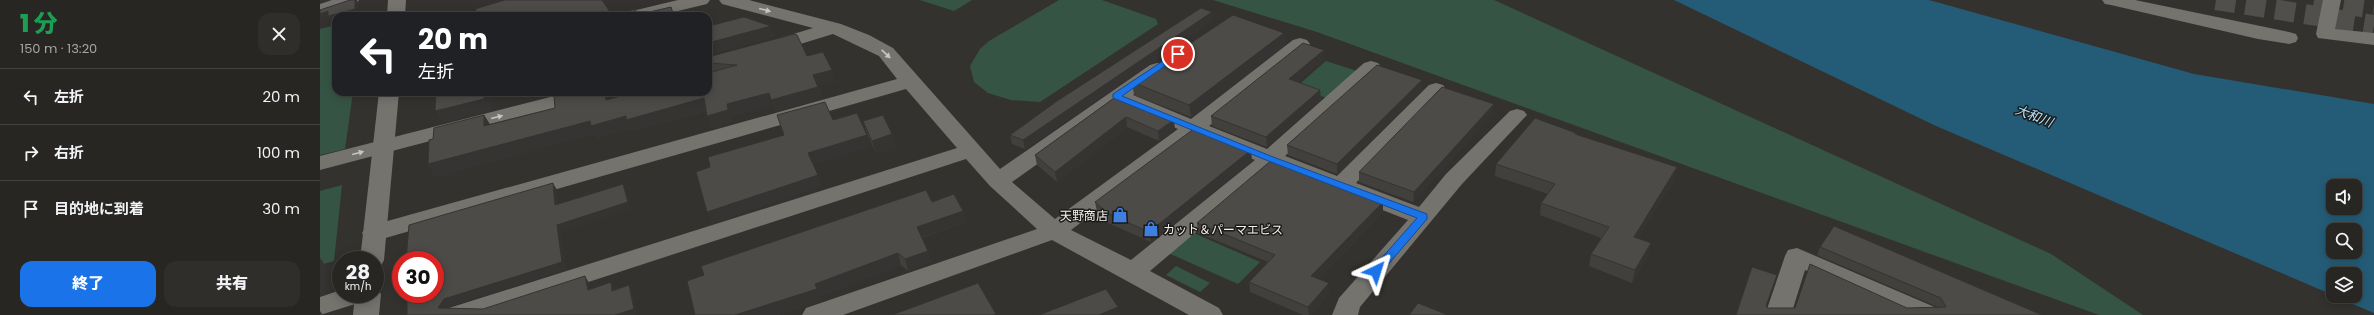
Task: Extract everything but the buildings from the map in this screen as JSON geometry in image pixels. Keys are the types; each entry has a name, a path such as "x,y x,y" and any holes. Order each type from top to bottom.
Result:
{"street":[{"path":"320,9 350,0"},
{"path":"396,12 397,0"},
{"path":"651,12 701,0"},
{"path":"728,0 834,28 862,39 886,52 910,82 998,181 1054,231 1133,272 1193,312"},
{"path":"2111,0 2258,33 2289,38"},
{"path":"2332,0 2325,34 2374,39"},
{"path":"753,51 834,28"},
{"path":"815,315 1054,231 1194,127 1300,44"},
{"path":"998,181 1116,96 1175,56"},
{"path":"1133,272 1270,158 1371,67"},
{"path":"374,232 910,82"},
{"path":"1342,184 1436,89"},
{"path":"373,251 389,96"},
{"path":"320,163 578,96"},
{"path":"1116,96 1270,158 1342,184 1424,217"},
{"path":"1345,315 1348,304 1424,217 1454,178 1517,114"},
{"path":"458,315 972,150"},
{"path":"1778,315 1797,256 1928,315"},
{"path":"320,306 332,302"},
{"path":"366,315 367,303"}],"green space":[{"path":"920,0 972,0 954,11"},
{"path":"1059,0 1102,0 1156,19 1158,24 1040,102 1011,100 988,93 974,82 970,66 980,49 989,41"},
{"path":"1213,0 1494,0 2051,254 2143,315 2099,315 1317,32"},
{"path":"332,26 332,96 352,96 345,149 320,155 320,29"},
{"path":"1326,61 1357,71 1327,98 1295,88"},
{"path":"342,185 335,251 332,251 332,262 320,265 320,191"},
{"path":"1189,231 1260,262 1238,284 1166,252"},
{"path":"1176,266 1210,283 1200,292 1166,275"}],"water":[{"name":"大和川","path":"1674,0 1929,0 2194,74 2374,104 2374,313 2350,303 2362,303 2362,267 2326,267 2326,292 1936,126"}],"tunnel":[{"path":"2216,0 2374,25"},
{"path":"2314,0 2374,9"}],"place":[{"name":"天野商店","path":"1120,215"},
{"name":"カット＆パーマエビス","path":"1151,229"}],"route":[{"path":"1178,54 1116,96 1270,158 1348,186 1424,217 1376,271"}]}
